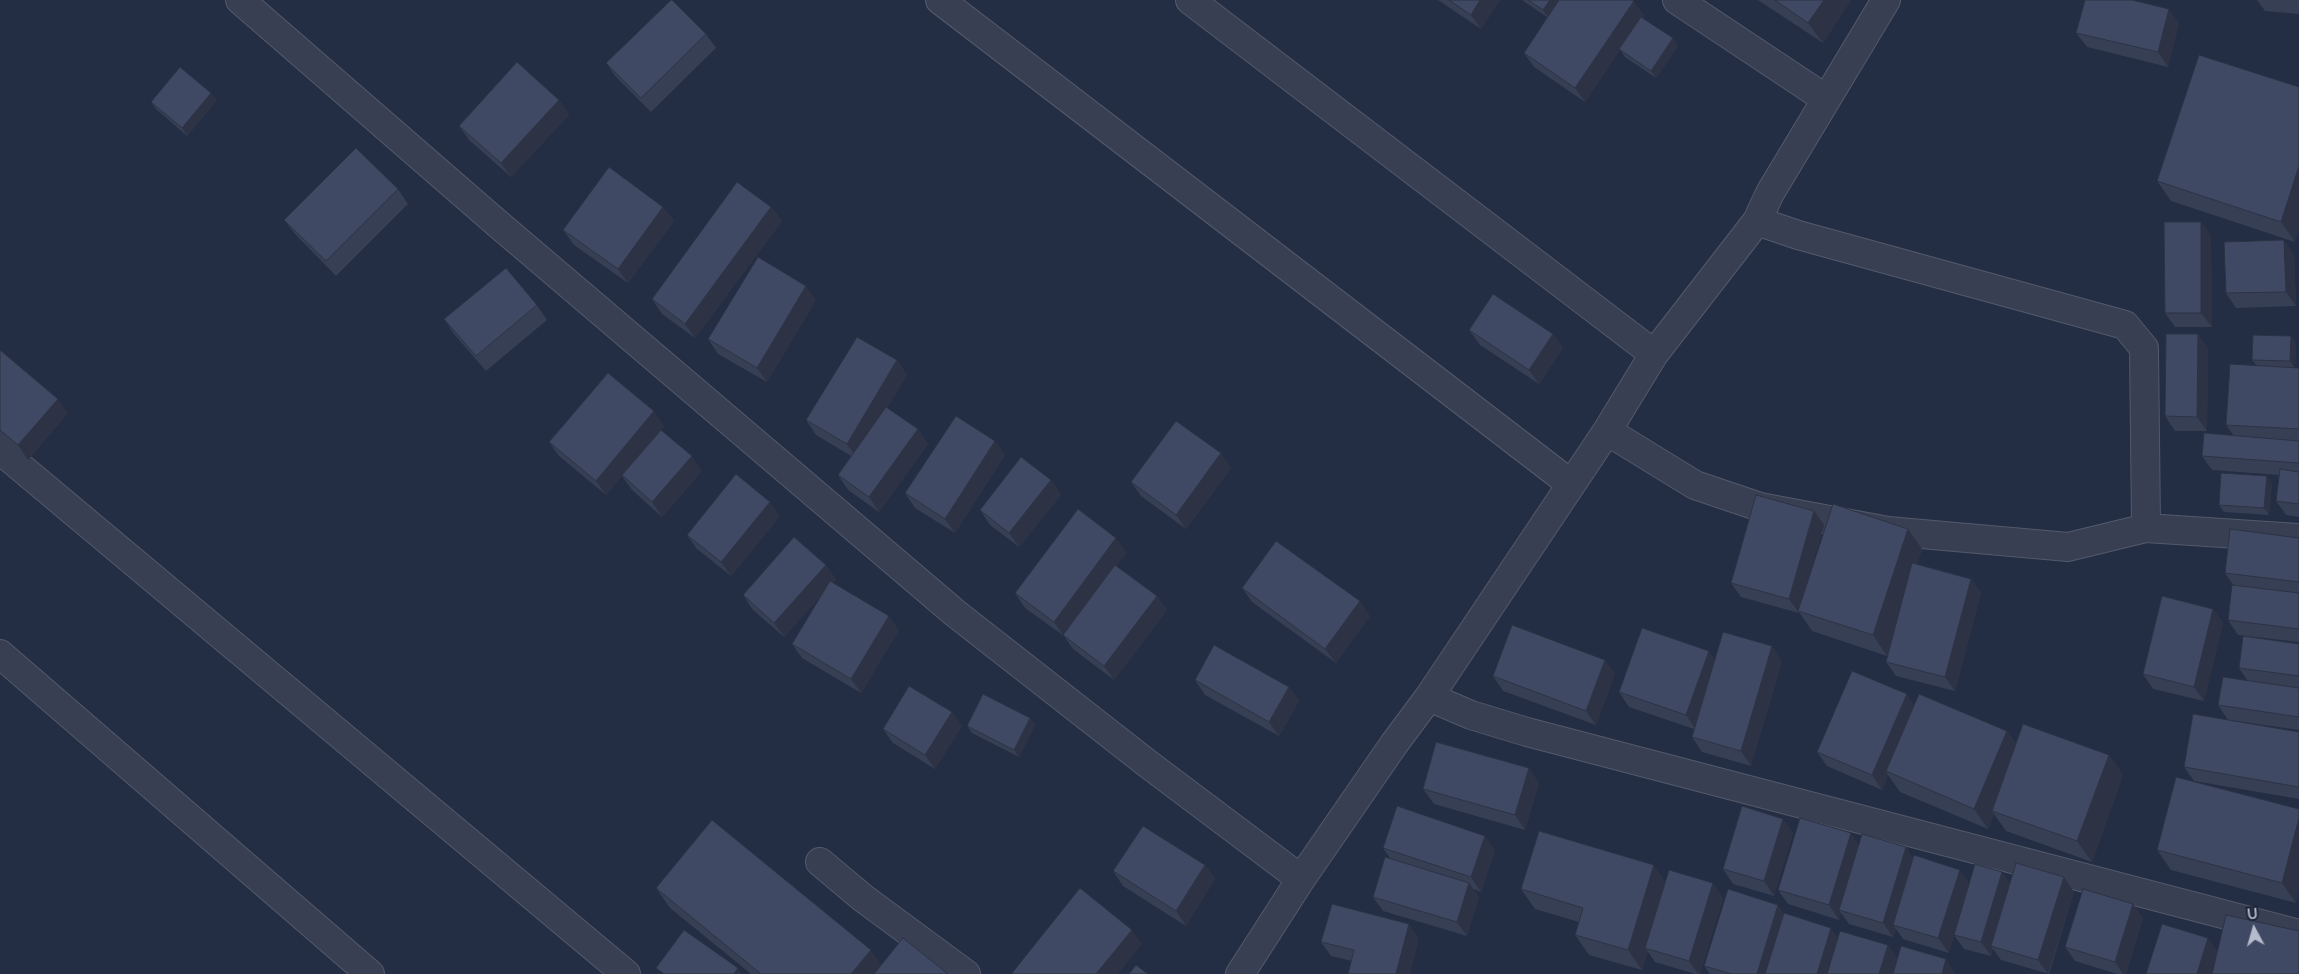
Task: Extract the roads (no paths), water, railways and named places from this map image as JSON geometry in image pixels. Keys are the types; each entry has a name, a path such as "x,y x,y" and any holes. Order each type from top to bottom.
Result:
{"street":[{"path":"240,0 498,224 955,613 1148,764 1301,878"},
{"path":"940,0 1571,484"},
{"path":"1190,0 1654,354"},
{"path":"1677,0 1826,98"},
{"path":"1240,974 1301,878 1428,697 1607,431 1654,354 1757,220 1770,193 1886,0"},
{"path":"1757,220 1798,235 2125,325 2144,348 2146,528"},
{"path":"1607,431 1695,485 1760,507 1888,531 2068,547 2146,528 2299,538"},
{"path":"0,450 626,974"},
{"path":"0,654 370,974"},
{"path":"1428,697 1471,715 1527,732 2299,934"},
{"path":"820,862 863,898 966,974"}]}
